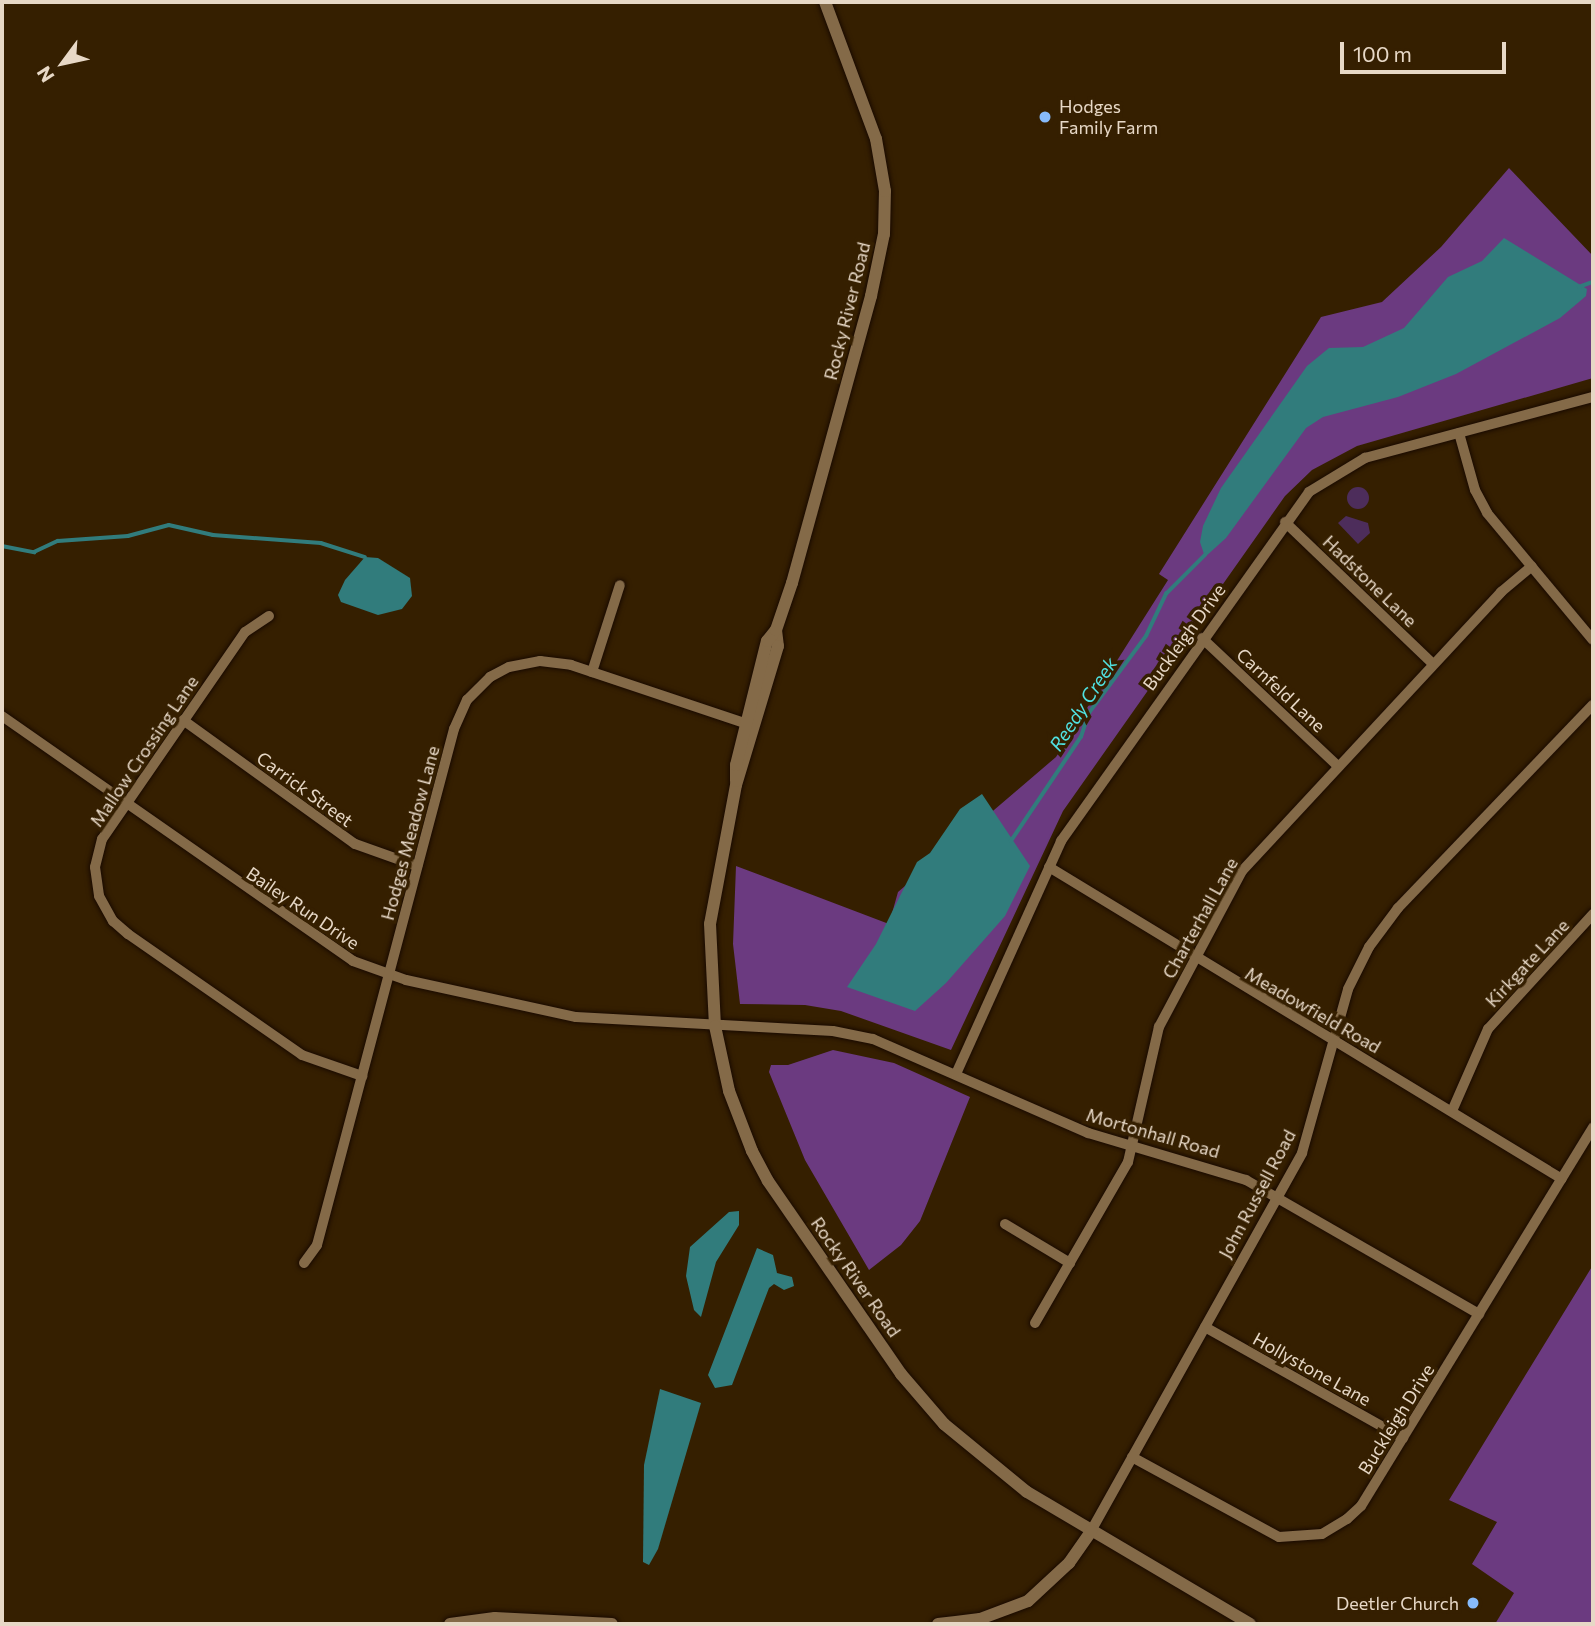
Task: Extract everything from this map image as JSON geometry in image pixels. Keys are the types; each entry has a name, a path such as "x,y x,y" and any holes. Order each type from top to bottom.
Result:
{"street":[{"name":"Rocky River Road","path":"736,785 736,765 767,641 776,629 868,308 885,220 876,139 825,2"},
{"name":"Buckleigh Drive","path":"956,1074 1049,867 1081,807 1309,492 1332,474 1365,458 1593,397"},
{"path":"1459,433 1475,490 1487,513 1593,640"},
{"name":"Hadstone Lane","path":"1285,522 1433,664"},
{"name":"Charterhall Lane","path":"1035,1324 1133,1147 1159,1027 1257,850 1433,664 1532,566"},
{"path":"592,672 620,585"},
{"name":"Mallow Crossing Lane","path":"269,616 245,632 102,839 95,867 99,896 113,921 302,1055 362,1076"},
{"name":"Rocky River Road","path":"776,629 778,646 736,785 710,924 715,1026 735,1110 768,1181 901,1374 964,1443 1027,1492 1250,1624"},
{"name":"Carnfeld Lane","path":"1202,638 1337,765"},
{"name":"Hodges Meadow Lane","path":"304,1263 317,1245 454,729 467,700 490,677 509,667 540,661 592,672 747,724"},
{"name":"John Russell Road","path":"939,1624 988,1616 1028,1601 1069,1563 1091,1531 1302,1153 1348,989 1369,947 1398,908 1593,705"},
{"name":"Bailey Run Drive","path":"2,716 124,805 334,950 389,973 524,1009 576,1017 715,1026"},
{"name":"Carrick Street","path":"183,720 355,844 417,866"},
{"name":"Meadowfield Road","path":"1049,867 1562,1179"},
{"name":"Kirkgate Lane","path":"1452,1111 1488,1029 1593,914"},
{"name":"Mortonhall Road","path":"715,1026 846,1033 873,1039 1088,1133 1221,1170 1277,1197 1479,1314"},
{"name":"Buckleigh Drive","path":"1132,1457 1266,1532 1307,1538 1335,1528 1361,1506 1593,1128"},
{"path":"1005,1224 1070,1263"},
{"name":"Hollystone Lane","path":"1205,1327 1403,1438"},
{"path":"450,1624 495,1618 612,1624"}],"shaded area":[{"path":"1509,168 1593,256 1593,378 1357,446 1312,470 1285,496 1063,811 951,1050 841,1011 805,1005 740,1004 733,944 736,866 889,924 898,892 1056,757 1168,580 1159,574 1321,317 1382,302 1441,247"},
{"path":"1358,487 1366,490 1369,498 1366,506 1358,509 1350,506 1347,498 1350,490"},
{"path":"1346,516 1368,523 1370,533 1358,544 1338,523"},
{"path":"833,1050 894,1063 970,1097 920,1221 901,1245 869,1270 805,1160 769,1072 771,1065 788,1065"},
{"path":"1593,1265 1593,1624 1495,1624 1514,1593 1472,1564 1497,1522 1449,1500"}],"water":[{"path":"1504,238 1587,289 1586,296 1560,318 1456,374 1398,397 1323,417 1306,428 1226,538 1205,557 1200,542 1203,526 1221,488 1307,366 1329,348 1363,347 1404,328 1448,277 1482,261"},
{"path":"365,557 378,558 410,578 412,596 402,609 378,615 341,602 338,595 345,580"},
{"path":"982,794 1030,866 1005,916 946,983 915,1011 847,987 876,944 917,862 930,853 960,809"},
{"path":"739,1211 739,1225 716,1262 701,1317 694,1310 686,1276 690,1247 729,1212"},
{"path":"757,1248 773,1255 777,1273 792,1277 794,1286 784,1290 774,1284 769,1288 732,1385 715,1388 708,1375"},
{"path":"660,1389 701,1403 658,1549 649,1565 643,1562 644,1465"}],"waterway":[{"name":"Reedy Creek","path":"1579,287 1593,282"},
{"path":"2,546 34,552 58,541 128,536 169,525 213,535 321,543 365,557"},
{"name":"Reedy Creek","path":"1011,841 1081,737 1089,713 1146,636 1166,594 1205,555"}],"place":[{"name":"Hodges Family Farm","path":"1045,117"},
{"name":"Deetler Church","path":"1473,1603"}]}
